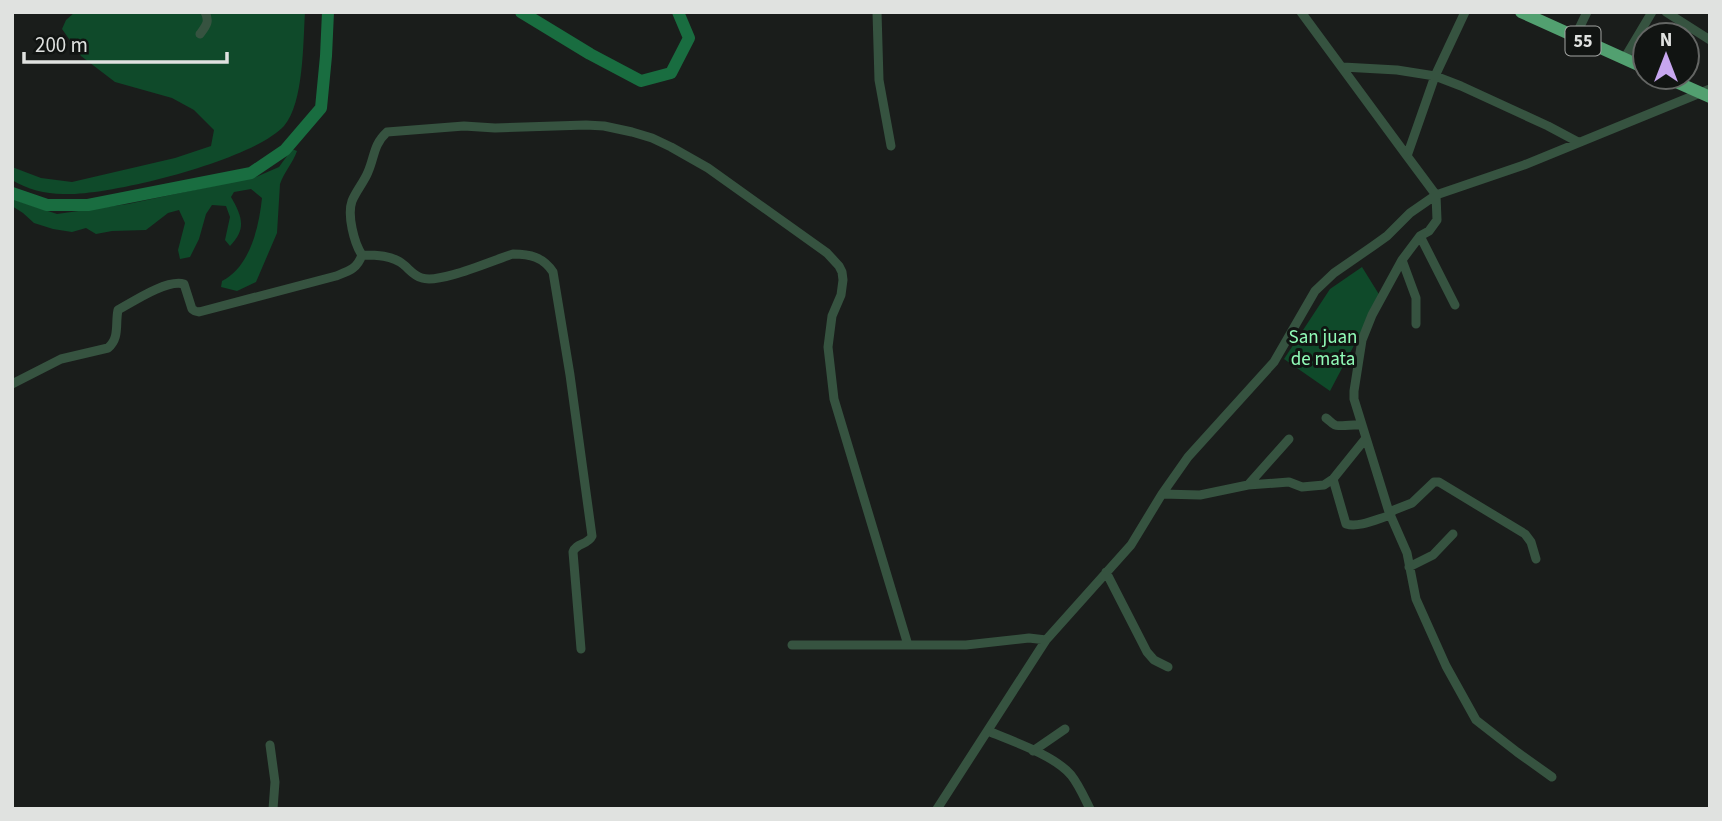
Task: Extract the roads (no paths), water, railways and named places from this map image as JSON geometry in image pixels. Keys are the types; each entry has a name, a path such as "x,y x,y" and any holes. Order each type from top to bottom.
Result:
{"highway":[{"name":"55","path":"1521,12 1631,62"}],"street":[{"path":"200,34 208,24 205,12"},
{"path":"877,12 878,71 891,146"},
{"path":"1301,12 1436,195 1437,220 1429,231 1420,236 1402,260 1372,315 1362,340 1354,391 1356,407 1390,513 1407,553 1414,591 1446,666 1473,716 1552,777"},
{"path":"1407,156 1435,76 1465,12"},
{"path":"1575,37 1587,12"},
{"path":"1624,59 1652,12"},
{"path":"1666,12 1710,40"},
{"path":"1343,67 1397,70 1435,76 1578,142"},
{"path":"940,807 1046,640 1131,545 1188,457 1274,362 1315,291 1334,273 1387,236 1410,213 1436,195 1524,165 1707,93"},
{"path":"362,255 353,233 351,204 366,178 377,143 387,132 464,126 604,126 652,138 708,167 827,253 839,266 843,280 841,295 832,316 828,347 834,399 908,645"},
{"path":"1420,236 1455,305"},
{"path":"362,255 381,256 398,261 419,278 431,280 513,254 542,259 553,272 592,536 573,552 581,649"},
{"path":"12,384 61,359 108,348 116,336 118,310 168,284 184,284 193,310 199,312 335,276 358,264 362,255"},
{"path":"1402,260 1416,298 1416,324"},
{"path":"1326,418 1335,425 1362,425"},
{"path":"1162,494 1200,495 1248,485 1289,482 1302,487 1321,486 1328,484 1366,438"},
{"path":"1248,485 1289,439"},
{"path":"1332,479 1346,524 1349,526 1412,503 1434,482 1439,482 1525,534 1531,542 1536,559"},
{"path":"1409,567 1433,555 1452,534"},
{"path":"1106,572 1147,652 1154,660 1168,667"},
{"path":"792,645 965,645 1029,638 1046,640"},
{"path":"1033,751 1065,729"},
{"path":"988,731 1053,760 1072,775 1090,809"},
{"path":"270,745 275,782 273,809"}],"waterway":[{"path":"12,193 47,205 88,205 251,173 285,150 321,108 328,12"},
{"path":"521,12 641,81 671,73 689,38 678,12"}],"park label":[{"name":"San juan de mata","path":"1323,348"}]}
